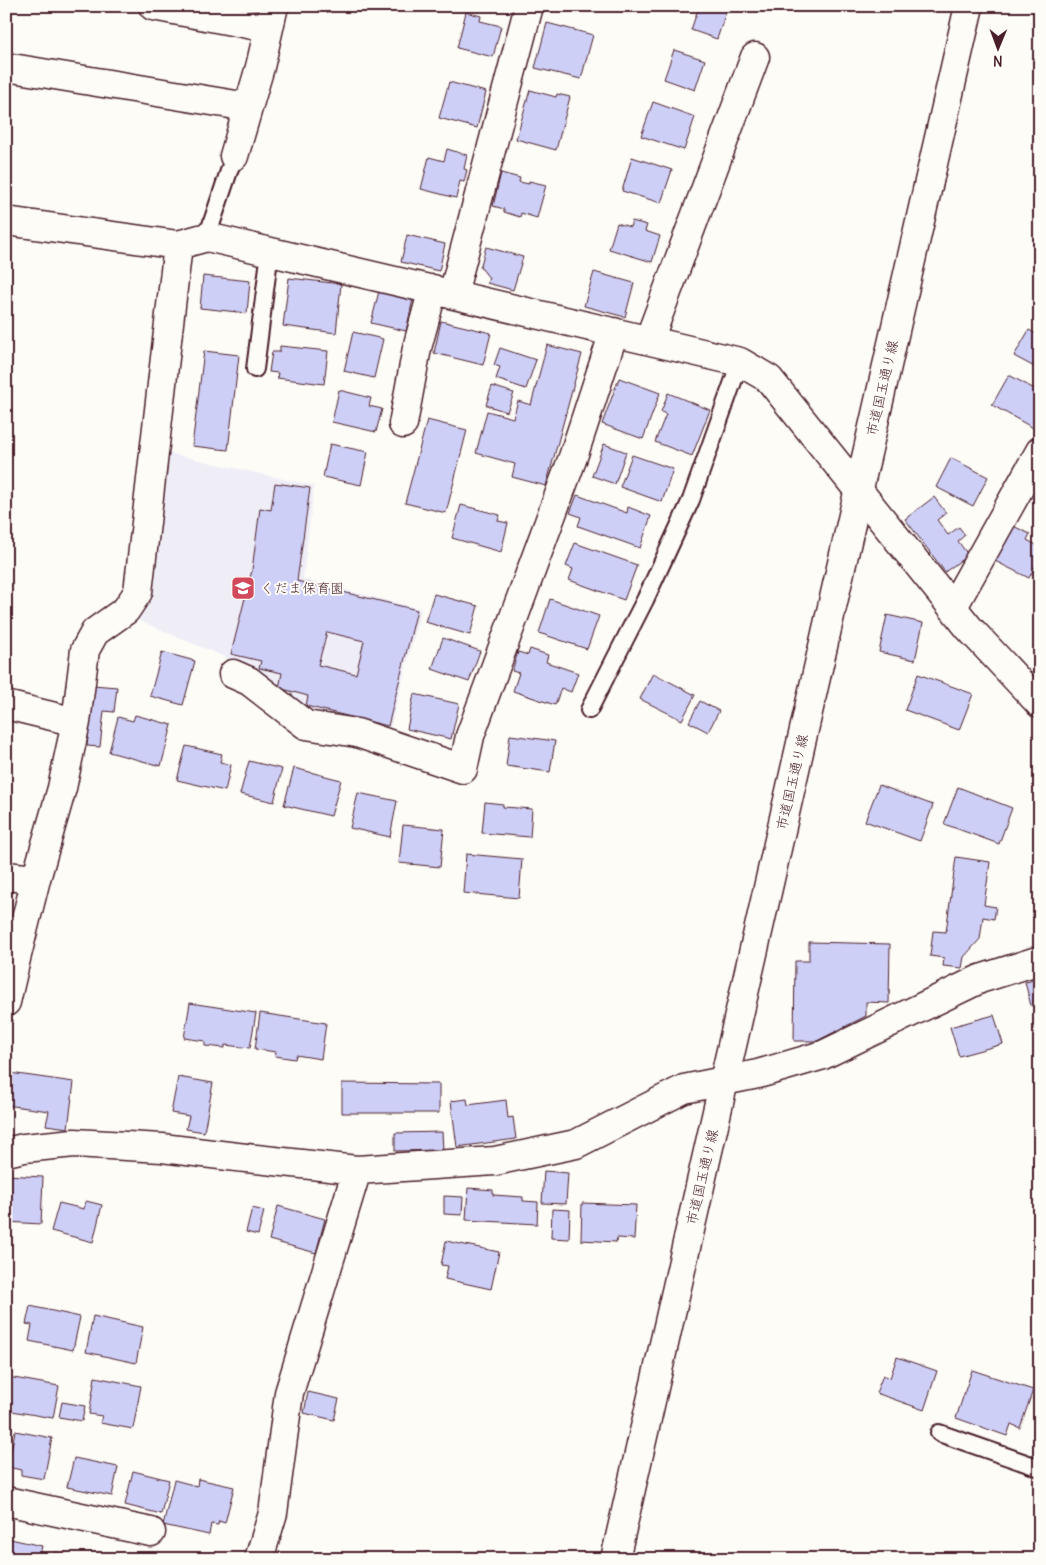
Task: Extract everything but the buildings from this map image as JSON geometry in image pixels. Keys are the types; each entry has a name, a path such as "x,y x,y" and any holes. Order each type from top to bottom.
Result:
{"street":[{"path":"153,6 271,17 260,67 234,156"},
{"path":"403,424 417,348 443,292 529,6"},
{"name":"市道国玉通り線","path":"615,1559 969,6"},
{"path":"649,340 755,57"},
{"path":"6,67 248,106"},
{"path":"6,222 178,245 207,237 740,362 769,379 969,628 1040,704"},
{"path":"6,1002 36,879 62,788 76,722 85,650 95,632 126,610 138,592 178,245"},
{"path":"233,674 249,681 306,725 356,733 463,769 470,736 573,457 614,332"},
{"path":"953,607 1040,451"},
{"path":"6,706 76,722"},
{"path":"6,876 36,879"},
{"path":"6,1152 74,1142 162,1148 237,1158 357,1170 495,1161 576,1144 684,1089 758,1074 823,1055 980,979 1040,960"},
{"path":"259,1559 273,1513 289,1393 357,1170"},
{"path":"6,1501 151,1532"}],"lane":[{"path":"207,237 234,156"},
{"path":"255,369 270,251"},
{"path":"589,710 645,600 691,500 740,362"},
{"path":"939,1433 1040,1468"}],"shaded area":[{"name":"くだま保育園","path":"164,452 314,486 303,579 421,609 389,733 313,715 246,666 135,619"}],"place":[{"name":"くだま保育園","path":"243,588"}]}
